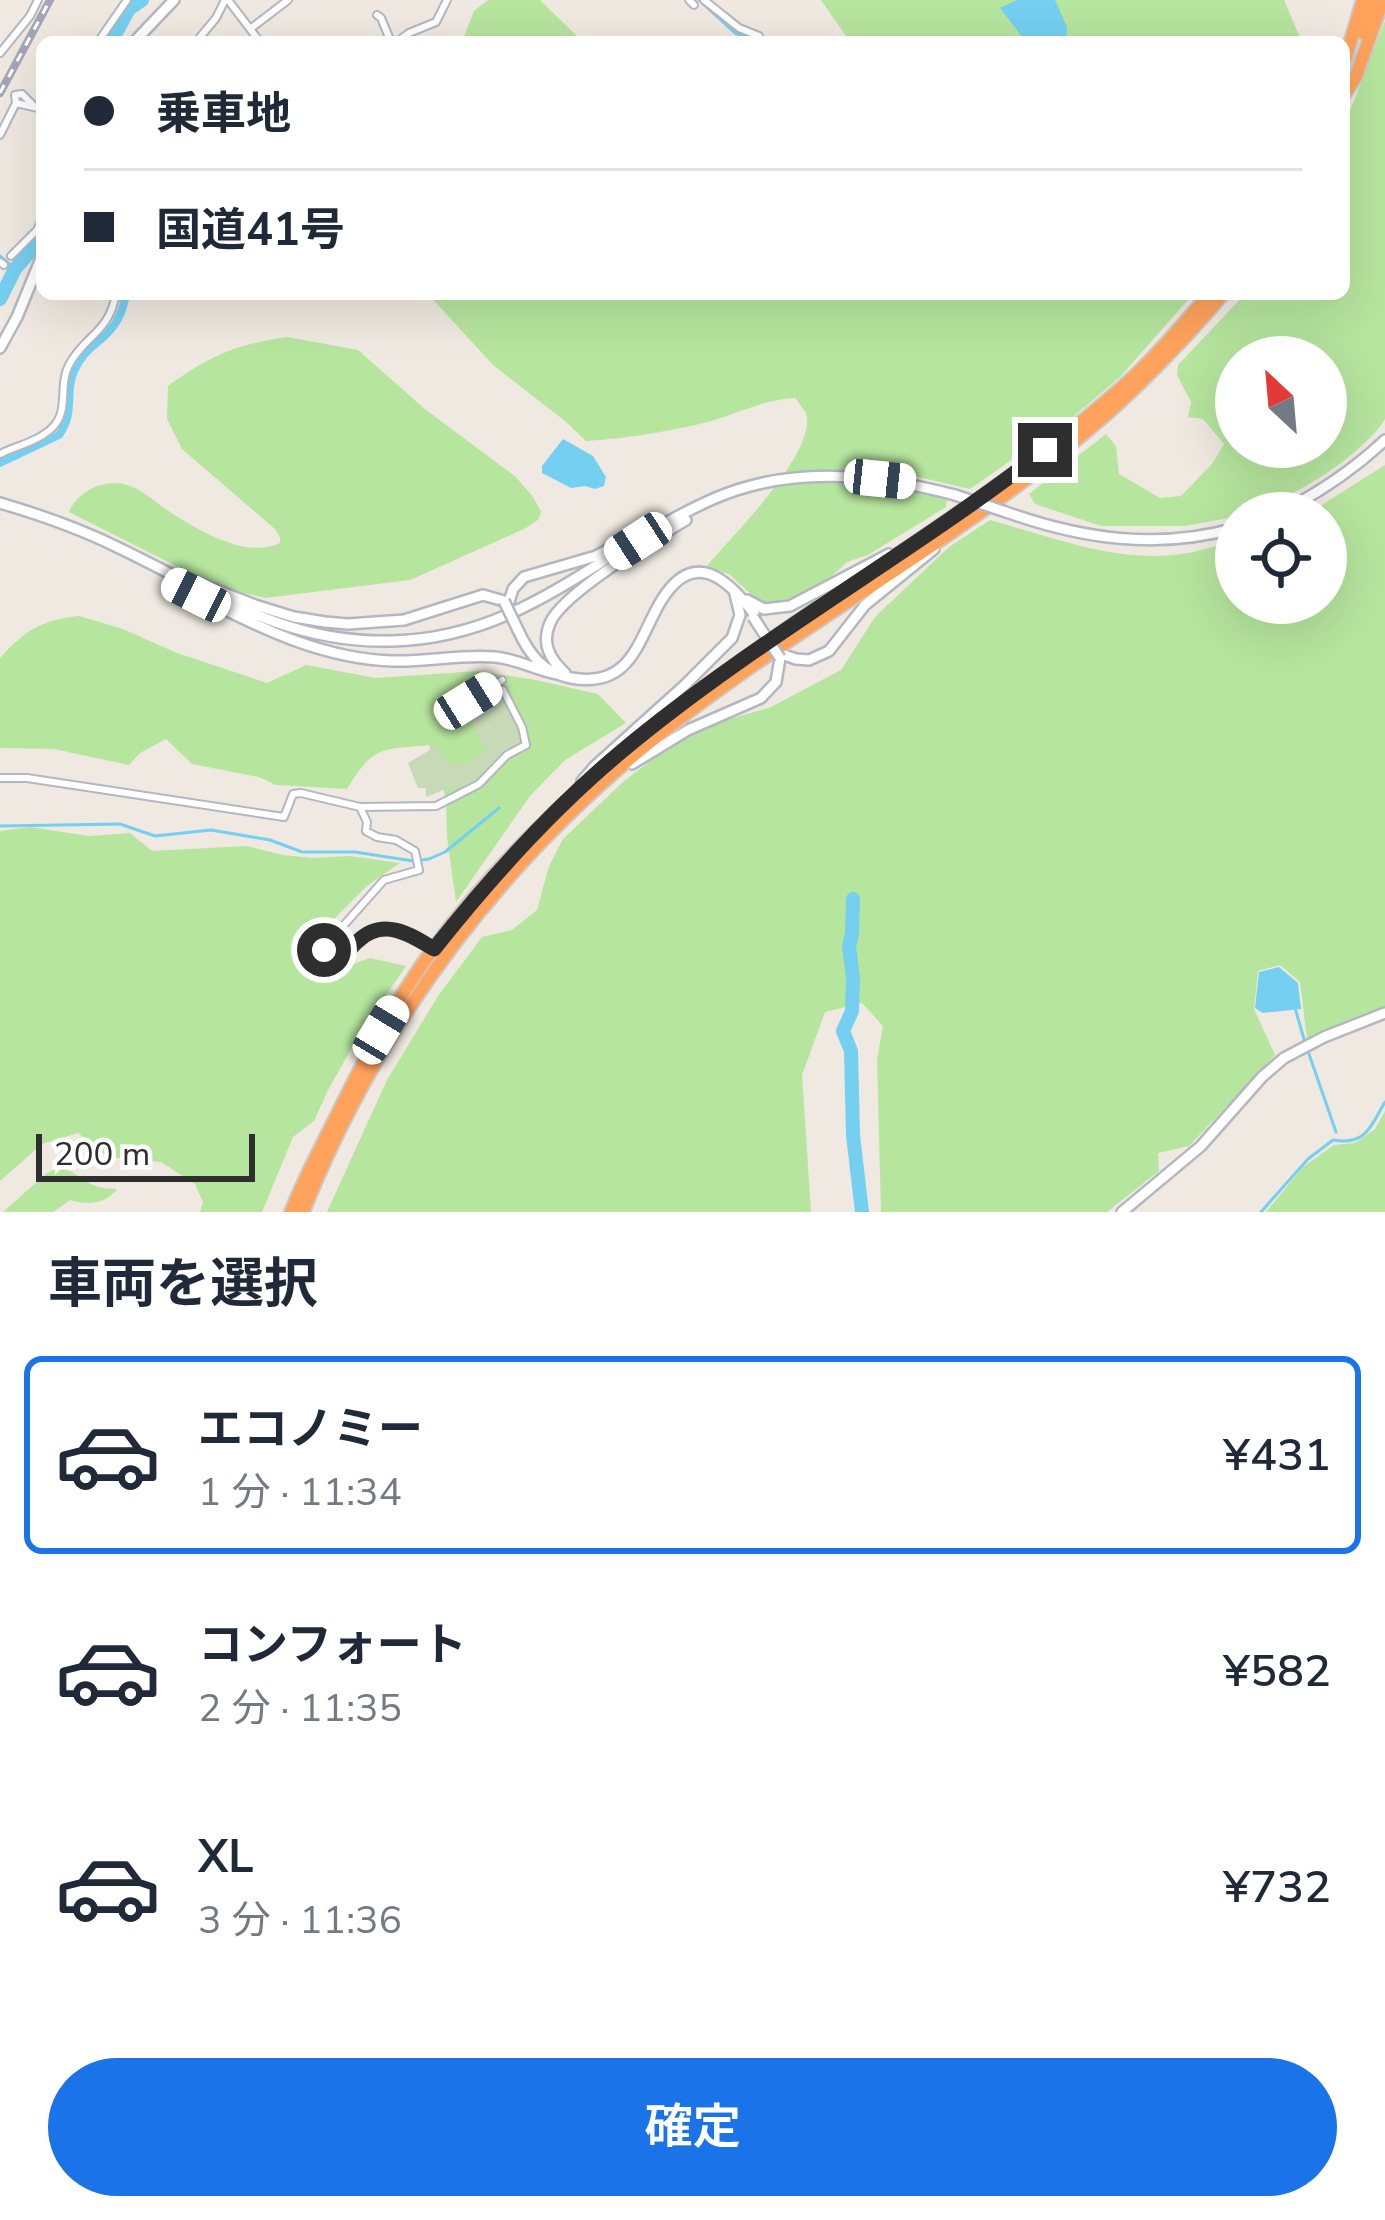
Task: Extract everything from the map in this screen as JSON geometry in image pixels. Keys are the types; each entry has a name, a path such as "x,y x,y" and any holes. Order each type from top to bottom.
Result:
{"highway":[{"path":"1350,84 1383,0"},
{"path":"1350,66 1366,1"},
{"path":"1350,46 1366,1"},
{"path":"291,1212 364,1060 434,949 485,885 677,707 934,531 1078,424 1131,379 1203,300"},
{"path":"303,1212 351,1105 410,1003 468,923 568,806 730,682 950,533 1067,446 1137,387 1217,300"}],"main road":[{"path":"140,36 174,0"},
{"path":"0,348 36,270"},
{"path":"1319,492 1385,440"},
{"path":"506,602 524,577 596,556 665,517 760,484 827,476 907,482 1067,532 1125,540 1184,539 1215,532"},
{"path":"0,502 94,536 280,626 358,640 423,639 500,620 714,499"},
{"path":"570,678 552,660 546,645 561,606 714,499"},
{"path":"148,563 173,583 256,626 326,652 395,662 508,658 570,678 596,679 627,663 660,602 694,573 710,573 764,609 790,607 934,531"},
{"path":"734,589 781,656 809,660 829,651 865,605 950,533"},
{"path":"166,572 294,617 348,624 404,620 483,596 506,602 531,655 557,674"},
{"path":"568,806 595,766 732,638 740,616 734,589"},
{"path":"568,806 671,739 760,698 776,682 781,656"},
{"path":"1122,1212 1201,1146 1284,1058 1385,1012"}],"street":[{"path":"0,53 38,0"},
{"path":"102,36 127,0"},
{"path":"201,36 226,0 255,36"},
{"path":"250,29 288,0"},
{"path":"404,36 436,22 447,0"},
{"path":"704,0 739,28 758,36"},
{"path":"377,15 391,36"},
{"path":"0,135 16,103 36,107"},
{"path":"11,256 36,232"},
{"path":"0,454 43,435 60,418 65,372 110,315 114,300"},
{"path":"0,778 27,778 284,817 293,794 301,793 360,807 436,806 478,784 507,754 526,745 502,690 464,706 502,680"},
{"path":"360,807 366,832 415,850 419,870 384,880 374,889 324,950 327,957 334,961 365,935 395,929 434,949"}],"green space":[{"path":"488,0 540,0 577,36 464,36 474,11"},
{"path":"821,0 1284,0 1299,36 846,36"},
{"path":"1385,21 1385,419 1347,458 1347,336 1215,336 1215,433 1203,419 1188,417 1191,402 1177,375 1178,365 1239,300 1350,300 1350,111"},
{"path":"433,300 1188,300 1120,377 1072,418 970,489 910,475 905,488 947,499 946,507 868,555 847,562 817,590 775,606 757,600 729,574 706,567 770,493 799,449 806,413 795,398 680,428 586,441 493,365"},
{"path":"287,337 358,350 426,410 516,477 541,511 539,519 410,580 265,598 194,575 69,512 92,489 124,484 225,541 253,548 280,543 275,529 182,449 167,419 168,386 224,353"},
{"path":"1106,434 1116,446 1119,474 1160,498 1181,496 1215,459 1215,468 1334,468 1294,492 1215,492 1215,520 1185,526 1101,526 1035,504 1029,494"},
{"path":"1385,465 1385,1006 1307,1039 1300,982 1280,965 1258,971 1254,1009 1275,1055 1189,1146 1158,1153 1159,1171 1107,1212 881,1212 877,1059 883,1026 862,1003 825,1012 802,1075 811,1212 327,1212 387,1080 438,996 482,937 512,930 537,910 549,866 563,839 668,747 727,720 771,707 841,670 875,617 949,547 990,520 1126,554 1180,554 1215,546 1215,624 1347,624 1347,492 1342,492"},
{"path":"79,616 267,683 306,665 376,678 478,671 598,694 626,723 565,760 530,796 456,902 446,798 429,745 380,752 364,764 347,789 276,785 259,777 192,764 166,739 129,765 54,749 0,748 0,658 35,628"},
{"path":"500,694 519,728 521,744 495,758 493,766 465,786 426,797 426,788 418,788 408,763 436,746 452,766 485,751 466,710"},
{"path":"30,827 89,836 130,833 152,851 246,846 283,855 400,863 368,885 324,929 316,950 331,972 370,958 406,966 362,1030 314,1121 293,1137 262,1212 200,1212 203,1202 195,1184 161,1162 108,1157 78,1133 42,1144 0,1181 0,831"},
{"path":"1385,1111 1385,1212 1266,1212 1303,1167 1334,1145 1355,1143 1375,1129"},
{"path":"60,1167 92,1184 117,1189 101,1201 70,1200 53,1212 3,1212 47,1173"}],"water":[{"path":"1017,0 1055,0 1066,36 1021,36 1000,8"},
{"path":"563,439 593,456 606,477 604,486 571,488 542,473 542,466"},
{"path":"1279,967 1298,983 1301,1009 1263,1013 1255,1008 1259,972"}],"waterway":[{"path":"114,36 129,9 142,0"},
{"path":"699,0 743,36"},
{"path":"0,299 15,269 36,245"},
{"path":"0,256 15,269"},
{"path":"0,463 59,435 67,418 74,371 110,331 124,300"},
{"path":"0,826 120,824 155,836 211,830 270,840 302,852 355,852 413,861 445,852 499,808"},
{"path":"853,899 852,1011 843,1031 851,1051 853,1135 862,1212"},
{"path":"1295,1008 1304,1039"},
{"path":"1309,1054 1336,1132"},
{"path":"1261,1212 1308,1159 1333,1140 1361,1137 1385,1102"}],"railway":[{"path":"0,93 50,0"}],"route":[{"path":"324,950 334,961 365,935 395,929 434,949 542,824 677,707 1045,450"}]}
